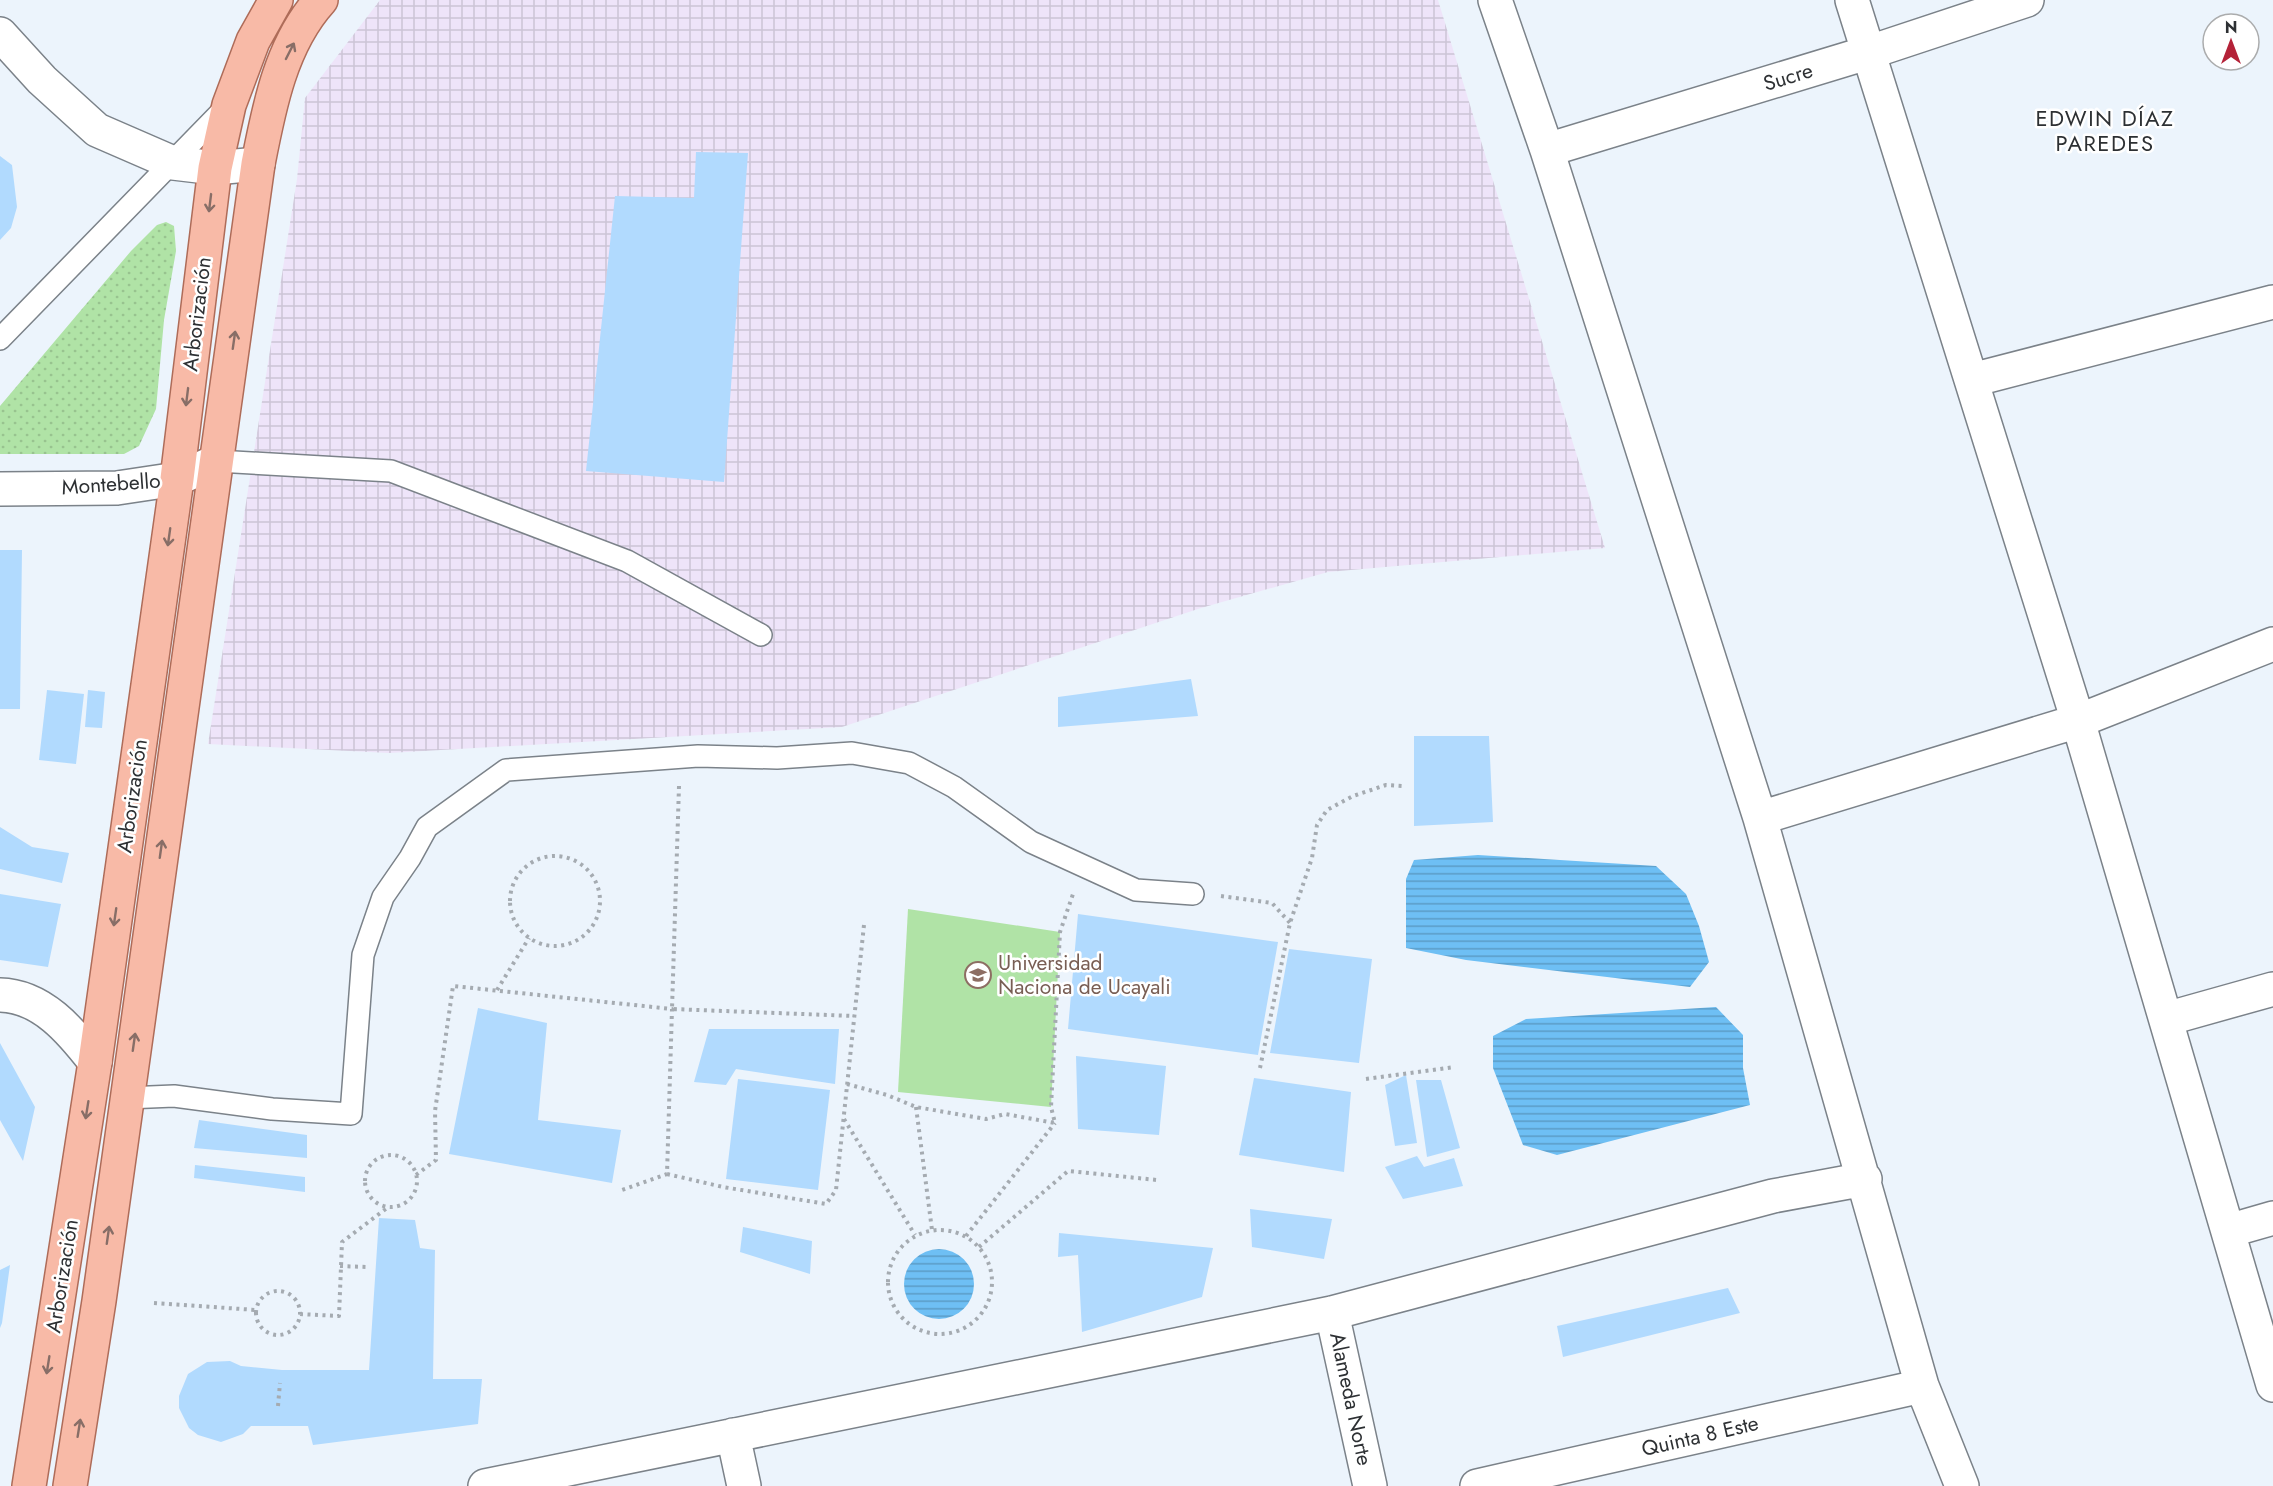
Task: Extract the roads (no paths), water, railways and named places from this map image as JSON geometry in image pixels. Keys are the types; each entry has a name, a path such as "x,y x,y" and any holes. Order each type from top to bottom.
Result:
{"main road":[{"name":"Arborización","path":"29,1486 95,1062 177,479 214,168 229,105 253,41 276,0"},
{"name":"Arborización","path":"70,1486 100,1290 258,164 269,105 284,62 309,13 321,0"}],"street":[{"path":"1495,0 1547,150 1760,818 1865,1179 1922,1386 1962,1486"},
{"path":"1852,0 2078,721 2273,1385"},
{"name":"Sucre","path":"1547,150 1870,52 2027,0"},
{"path":"0,34 42,80 97,130 173,163 214,168 258,164"},
{"path":"1972,380 2273,302"},
{"name":"Montebello","path":"0,489 117,488 177,479 217,461"},
{"path":"1760,818 2078,721 2273,644"},
{"path":"2166,1019 2273,989"},
{"path":"0,995 31,1001 74,1035 95,1062"},
{"path":"485,1486 1332,1312 1773,1196 1865,1179"},
{"path":"2228,1231 2273,1218"},
{"name":"Alameda Norte","path":"1332,1312 1370,1486"},
{"name":"Quinta 8 Este","path":"1477,1486 1922,1386"},
{"path":"733,1435 744,1486"}],"lane":[{"path":"0,339 229,105"},
{"path":"217,461 391,471 627,561 761,635"},
{"path":"126,1098 174,1095 272,1109 351,1114 363,955 383,897 410,858 427,827 506,770 679,758 777,758 852,753 909,763 954,787 1032,842 1092,870 1136,890 1193,894"}],"water":[{"path":"1478,855 1656,866 1686,894 1699,926 1709,962 1690,987 1466,960 1406,948 1406,879 1414,860"},
{"path":"1716,1007 1743,1035 1743,1068 1750,1105 1557,1155 1523,1145 1493,1068 1493,1036 1526,1019"},
{"path":"939,1249 958,1255 968,1265 974,1284 968,1303 958,1313 939,1319 920,1313 910,1303 904,1284 910,1265 920,1255"}],"place":[{"name":"Universidad Naciona de Ucayali","path":"978,975"}],"district":[{"name":"EDWIN DÍAZ PAREDES","path":"2105,130"}]}
